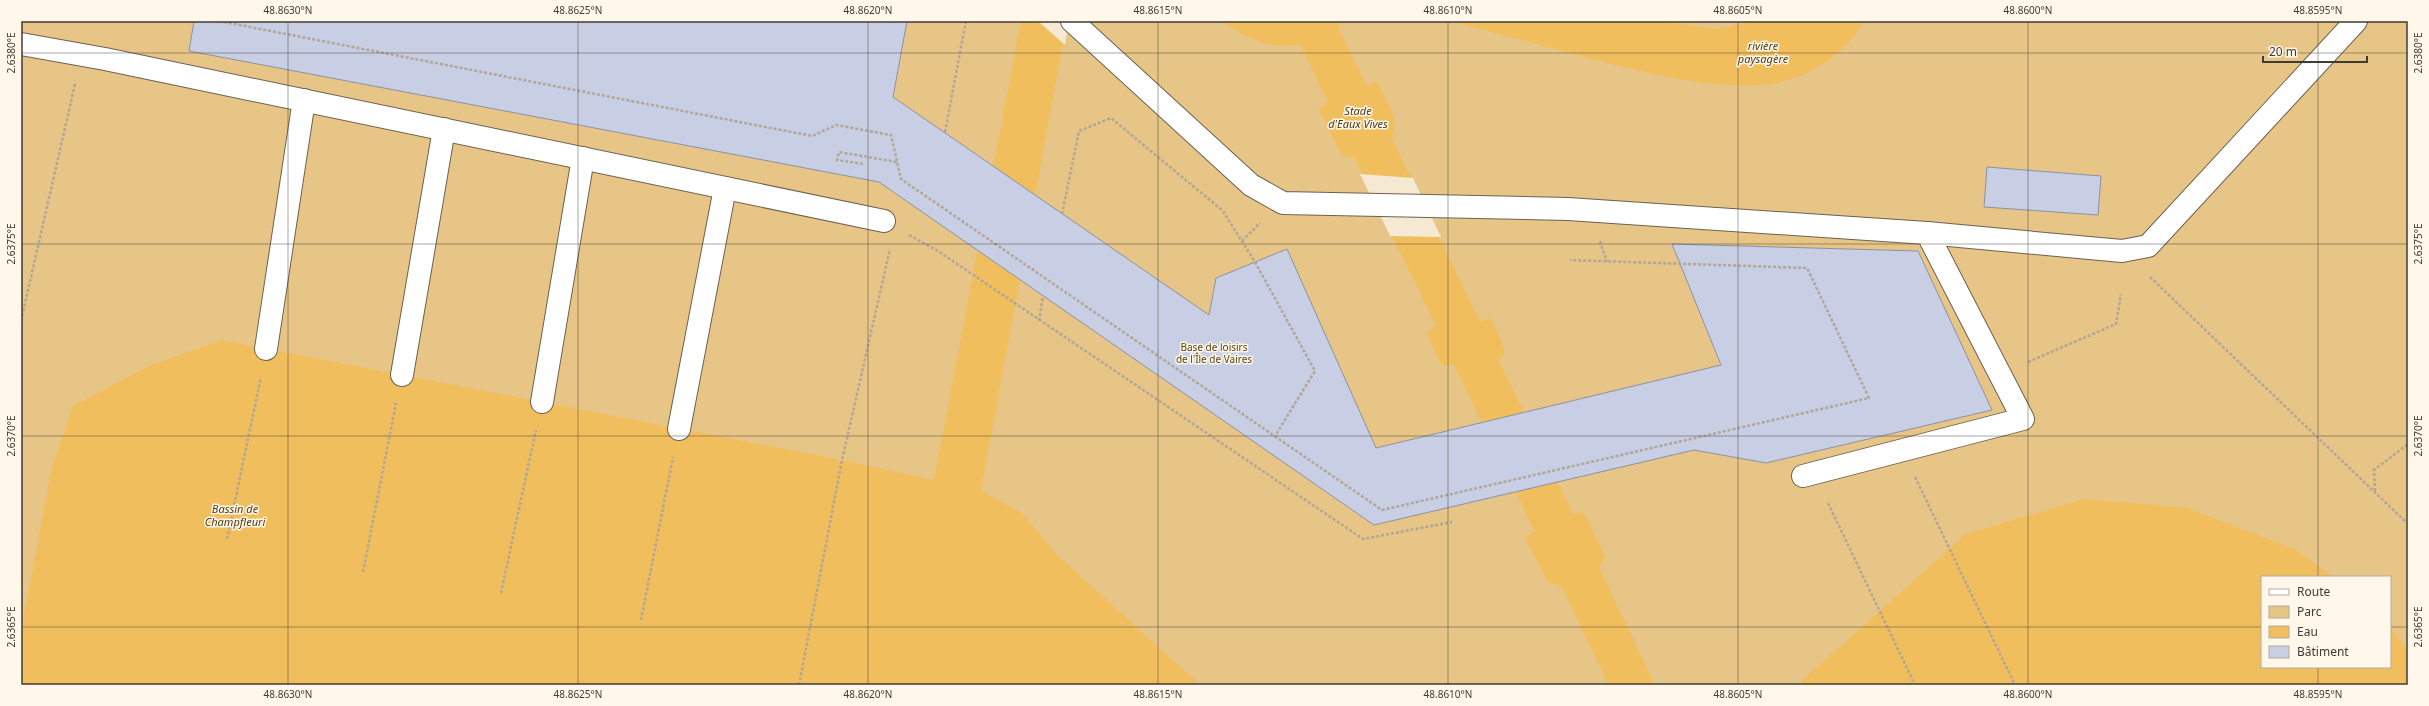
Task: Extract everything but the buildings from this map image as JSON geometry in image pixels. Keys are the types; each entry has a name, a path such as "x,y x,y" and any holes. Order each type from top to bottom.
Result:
{"lane":[{"path":"1072,21 1251,185 1283,203 1568,208 1927,233 2122,251 2148,246 2356,21"},
{"path":"21,44 304,100 884,221"},
{"path":"266,349 304,100"},
{"path":"402,375 444,129"},
{"path":"542,402 583,158"},
{"path":"679,429 725,188"},
{"path":"1803,476 2022,418 1927,233"}],"path":[{"path":"219,21 812,136 836,125 891,135 901,179 1382,510 1869,398 1807,268 1570,260"},
{"path":"945,132 966,21"},
{"path":"21,321 82,55"},
{"path":"1062,214 1079,131 1111,118 1223,211 1255,262 1315,371 1275,436"},
{"path":"863,164 837,160 839,152 897,162"},
{"path":"799,685 842,460 895,227 884,221"},
{"path":"938,251 1039,321 1363,539 1452,522"},
{"path":"2122,251 2209,331 2408,524"},
{"path":"1999,375 2116,324 2121,294"},
{"path":"1039,321 1043,296"},
{"path":"227,539 266,349"},
{"path":"363,572 402,375"},
{"path":"501,593 542,402"},
{"path":"641,620 679,429"},
{"path":"2375,491 2374,470 2408,444"},
{"path":"1914,472 2016,685"},
{"path":"1828,503 1915,685"}],"green space":[{"name":"Base de loisirs de l'Île de Vaires","path":"21,21 2408,21 2408,685 21,685"}],"water":[{"name":"Bassin de Champfleuri","path":"1021,21 1067,21 981,491 1023,514 1056,554 1200,685 21,685 21,632 51,471 73,406 149,366 221,340 842,460 934,480"},
{"name":"Stade d'Eaux Vives","path":"1222,21 1343,21 1338,27 1367,86 1377,81 1391,109 1394,130 1391,137 1480,322 1491,318 1504,347 1504,355 1499,361 1573,514 1584,513 1605,557 1599,568 1655,685 1609,685 1561,586 1548,582 1525,538 1535,532 1454,365 1442,366 1426,333 1436,326 1354,157 1342,156 1318,108 1328,102 1300,44 1279,46 1259,42 1240,33"},
{"name":"rivière paysagère","path":"1450,21 1658,21 1717,29 1758,21 1864,21 1846,46 1821,65 1808,72 1778,83 1743,86 1722,85 1658,75"},
{"path":"2084,499 2188,508 2296,550 2332,576 2261,576 2261,668 2391,668 2391,629 2408,649 2408,685 1797,685 1966,534"}],"pier":[{"path":"1038,21 1069,21 1065,45"},
{"path":"1360,174 1413,178 1441,237 1390,236"}]}
